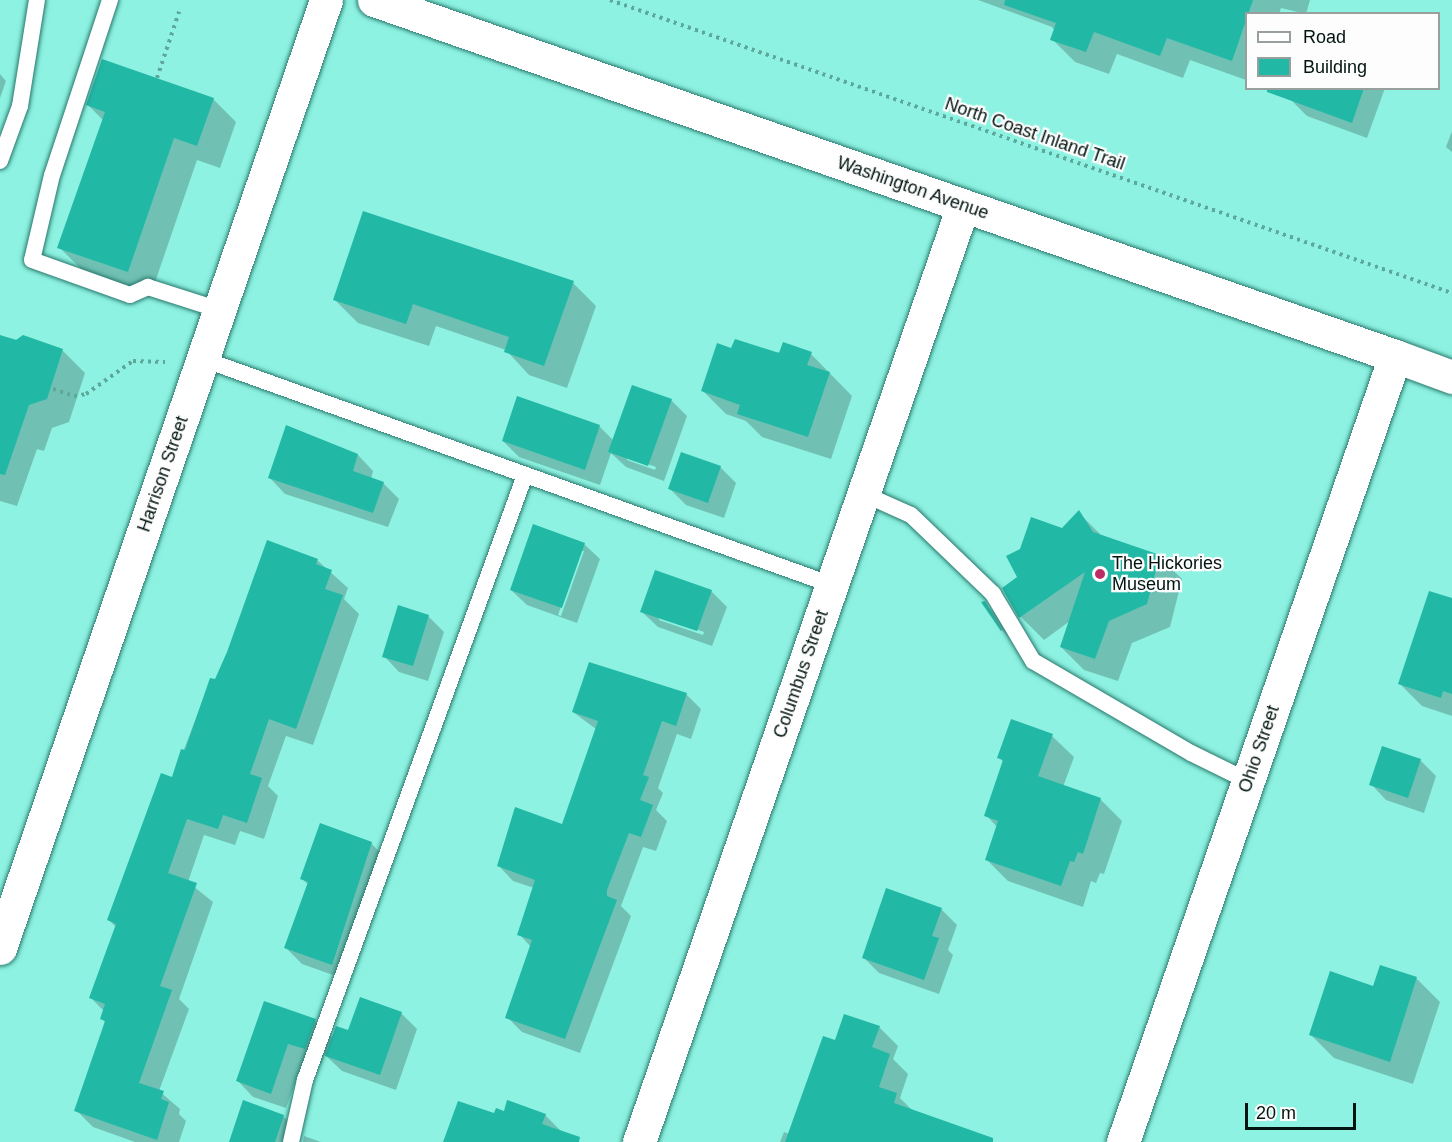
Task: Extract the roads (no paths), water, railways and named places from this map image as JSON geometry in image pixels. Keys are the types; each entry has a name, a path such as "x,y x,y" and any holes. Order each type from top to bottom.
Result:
{"street":[{"name":"Harrison Street","path":"0,948 188,362 220,310 326,0"},
{"name":"Washington Avenue","path":"374,0 1452,377"},
{"name":"Columbus Street","path":"639,1142 963,206"},
{"name":"Ohio Street","path":"1123,1142 1395,356"}],"lane":[{"path":"0,161 20,106 37,0"},
{"path":"110,0 52,175 32,260 130,296 147,287 220,310"},
{"path":"188,362 525,475 832,585"},
{"path":"291,1142 305,1080 525,475"},
{"path":"864,494 911,515 993,594 1033,661 1191,753 1248,781"}],"place":[{"name":"The Hickories Museum","path":"1100,574"}]}
